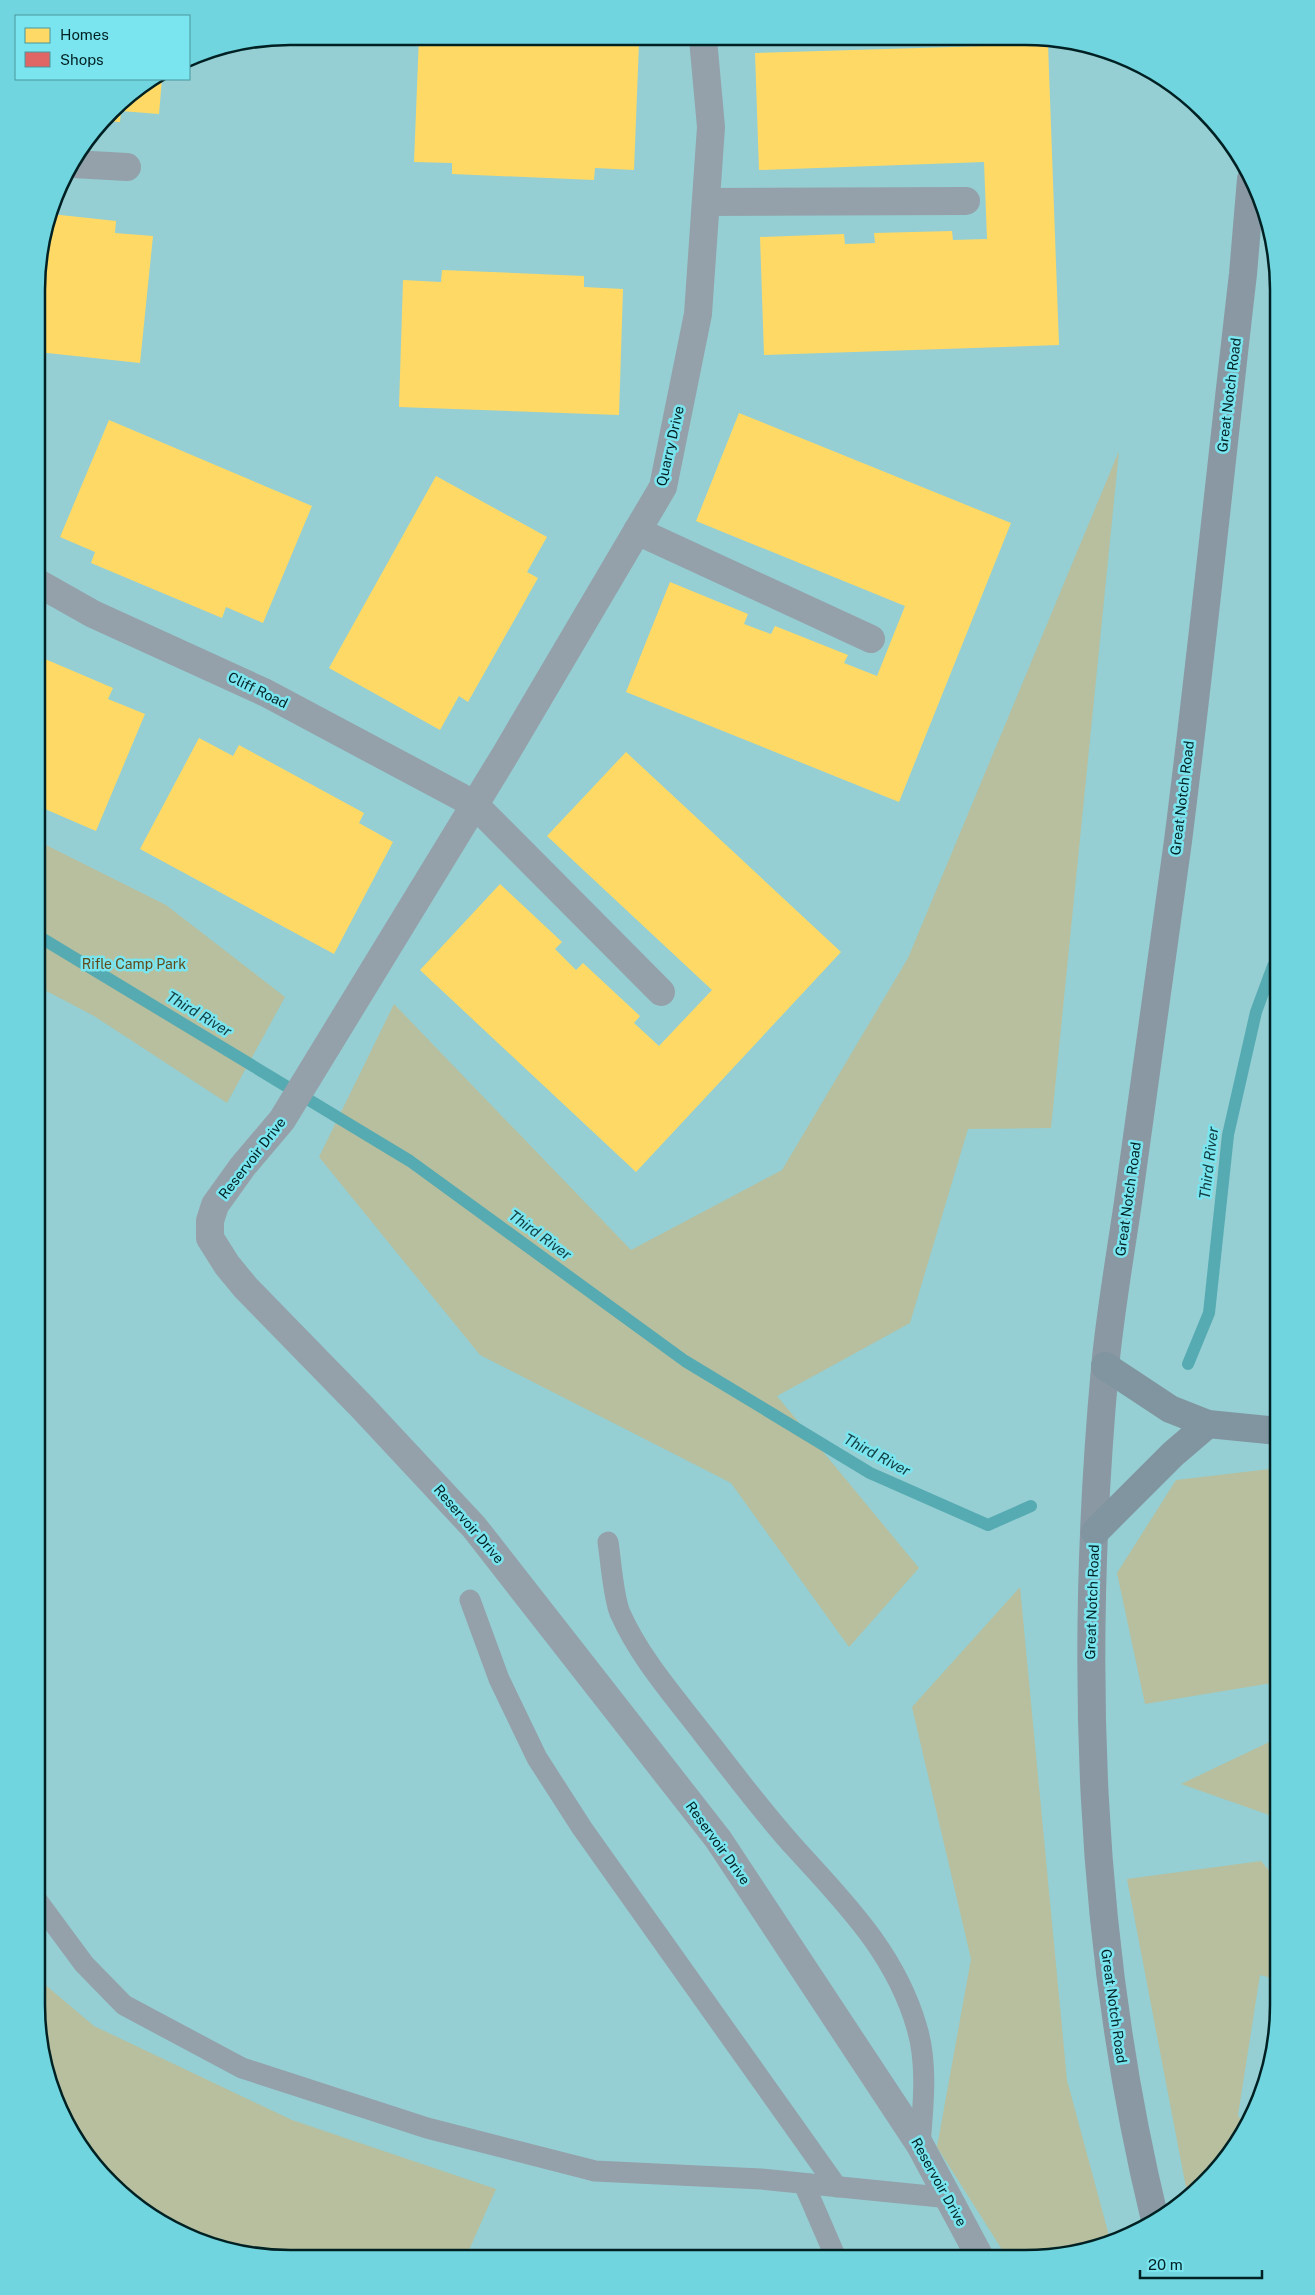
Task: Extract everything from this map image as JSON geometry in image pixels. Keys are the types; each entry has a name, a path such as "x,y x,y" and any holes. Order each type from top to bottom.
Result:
{"highway":[{"path":"1105,1366 1170,1409 1208,1424 1270,1430"},
{"path":"1095,1532 1173,1454 1208,1424"}],"street":[{"name":"Quarry Drive","path":"474,804 663,487 698,314 711,127 704,45"},
{"path":"80,164 127,167"},
{"name":"Great Notch Road","path":"1153,2214 1141,2164 1119,2046 1105,1944 1090,1738 1090,1634 1105,1366 1177,845 1243,274 1250,193"},
{"path":"706,202 966,200"},
{"path":"637,531 871,639"},
{"name":"Cliff Road","path":"45,587 93,614 266,693 474,804 661,992"},
{"name":"Reservoir Drive","path":"474,804 282,1120 242,1166 215,1205 210,1221 210,1238 227,1265 246,1288 474,1527 718,1839 920,2145 976,2250"}],"lane":[{"path":"608,1542 619,1610 640,1652 794,1848 841,1896 890,1962 906,1994 918,2030 923,2066 920,2145"},
{"path":"470,1600 499,1679 537,1758 582,1828 837,2187"},
{"path":"45,1911 84,1964 124,2004 242,2068 427,2128 595,2172 761,2179 950,2198"},
{"path":"804,2184 833,2250"}],"green space":[{"path":"1119,451 1051,1128 968,1129 910,1323 777,1396 919,1568 849,1647 731,1483 480,1355 319,1157 394,1004 631,1250 782,1170 908,958"},
{"name":"Rifle Camp Park","path":"45,844 166,905 285,997 227,1103 94,1016 45,990"},
{"path":"1270,1469 1270,1683 1145,1704 1117,1573 1176,1480"},
{"path":"1020,1587 1067,2080 1109,2235 1104,2237 1057,2248 1002,2250 937,2147 971,1959 912,1707"},
{"path":"1270,1742 1270,1815 1181,1784"},
{"path":"1261,1861 1270,1872 1270,1978 1260,1975 1238,2115 1241,2121 1229,2141 1209,2167 1186,2189 1127,1879"},
{"path":"45,1985 94,2026 292,2120 496,2189 469,2250 290,2250 258,2248 227,2242 182,2225 154,2209 128,2189 106,2167 78,2128 64,2099 53,2068 47,2037"}],"building: Homes":[{"path":"419,45 639,45 634,170 595,168 594,180 452,174 452,163 414,162"},
{"path":"1015,45 1048,46 1059,345 764,355 760,237 844,234 845,244 875,243 874,233 952,231 953,240 987,239 984,162 759,170 755,53"},
{"path":"162,81 159,114 123,111"},
{"path":"121,113 120,122 113,121"},
{"path":"57,215 116,221 115,233 153,236 140,363 45,353 47,258"},
{"path":"442,270 584,276 584,287 623,289 619,415 399,407 403,280 441,282"},
{"path":"739,413 1011,523 899,802 626,692 670,582 748,614 744,624 771,634 775,626 848,655 844,663 877,676 905,606 696,521"},
{"path":"109,420 312,506 263,623 226,607 222,618 91,563 95,552 60,537"},
{"path":"436,476 547,537 527,572 538,578 468,702 459,696 440,730 329,668"},
{"path":"45,659 113,688 108,699 145,714 96,831 45,809"},
{"path":"199,738 233,756 239,745 364,813 359,823 393,842 334,954 140,849"},
{"path":"626,752 841,952 636,1172 420,970 500,884 562,942 555,949 576,970 583,963 640,1016 634,1023 659,1046 712,990 547,836"}],"waterway":[{"name":"Third River","path":"45,940 410,1161 685,1361 870,1473 988,1525 1031,1506"},
{"name":"Third River","path":"1188,1364 1209,1313 1228,1135 1256,1012 1270,974"}]}
